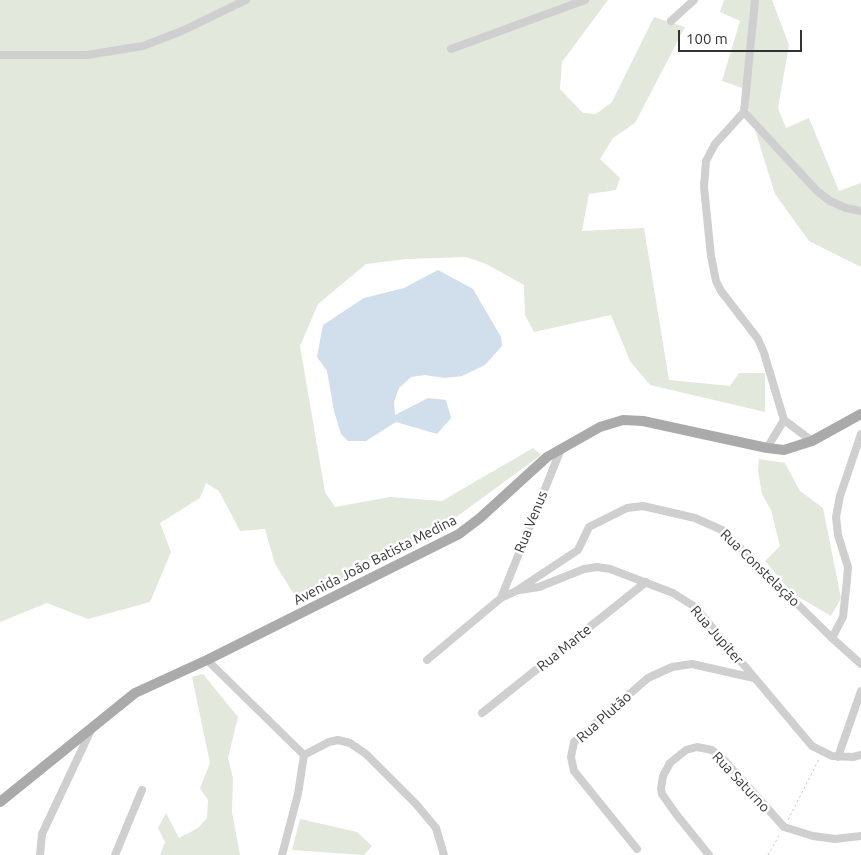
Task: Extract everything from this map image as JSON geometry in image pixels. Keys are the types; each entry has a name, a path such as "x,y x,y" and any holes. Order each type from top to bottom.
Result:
{"main road":[{"name":"Avenida João Batista Medina","path":"0,802 135,693 207,660 459,534 480,518 547,457 561,447 600,427 623,420 644,421 784,450 812,442 861,414"}],"street":[{"path":"0,54 87,55 143,46 182,31 246,0"},
{"path":"451,49 586,0"},
{"path":"671,21 694,0"},
{"path":"755,0 744,112 715,144 706,161 704,187 711,256 713,270 722,291 758,339 784,420 812,442"},
{"path":"744,112 818,191 838,205 861,211"},
{"path":"767,448 784,420"},
{"path":"832,638 843,617 848,567 838,536 836,517 840,496 861,434"},
{"name":"Rua Venus","path":"501,598 561,447"},
{"name":"Rua Constelação","path":"427,660 501,598 516,591 578,550 589,527 627,508 643,506 695,518 722,530 861,664"},
{"name":"Rua Jupiter","path":"516,591 539,587 584,569 597,567 610,569 673,593 695,607 812,746 822,753 838,757 861,755"},
{"name":"Rua Marte","path":"482,713 646,582"},
{"path":"207,660 304,755"},
{"name":"Rua Plutão","path":"637,849 574,771 570,757 574,742 578,736 648,678 672,667 692,664 754,678"},
{"path":"838,757 861,691"},
{"path":"40,855 42,834 91,730"},
{"path":"304,755 329,742 338,740 350,743 366,754 416,804 436,828 444,855"},
{"name":"Rua Saturno","path":"709,855 662,794 662,780 667,767 686,750 703,747 716,752 784,827"},
{"path":"282,855 298,794 304,755"},
{"path":"114,855 142,790"},
{"path":"784,827 813,836 835,839 861,836"}],"path":[{"path":"768,855 822,753"}],"shaded area":[{"path":"0,0 608,0 562,62 560,89 583,113 596,114 612,102 654,17 685,27 635,123 613,138 600,159 620,178 616,190 589,194 582,231 644,228 669,380 730,386 739,373 765,373 765,412 650,385 630,361 611,315 534,332 525,315 524,285 486,264 466,257 407,259 366,264 318,304 300,346 325,492 335,507 390,497 442,501 533,448 541,455 448,523 298,601 275,564 265,529 240,531 219,491 206,483 200,498 160,523 171,552 150,602 88,619 47,603 0,622"},
{"path":"724,0 772,0 789,45 778,108 786,128 809,118 839,191 861,183 861,267 809,241 775,194 742,88 722,81 740,21 720,12"},
{"path":"759,459 785,463 800,491 823,508 841,598 831,616 792,593 765,561 780,546 771,510 762,494 758,471"},
{"path":"203,674 238,717 228,758 233,778 232,812 240,855 160,855 165,842 158,828 166,813 179,838 198,828 207,818 208,800 200,788 210,763 192,677"},
{"path":"300,819 357,832 372,846 364,855 292,850"}],"water":[{"path":"438,270 473,289 501,337 502,346 485,365 462,376 444,378 425,375 411,377 399,388 394,402 395,415 428,398 446,400 451,418 437,434 396,422 366,441 348,441 341,434 334,411 327,371 317,357 323,325 364,298 404,288"}]}
